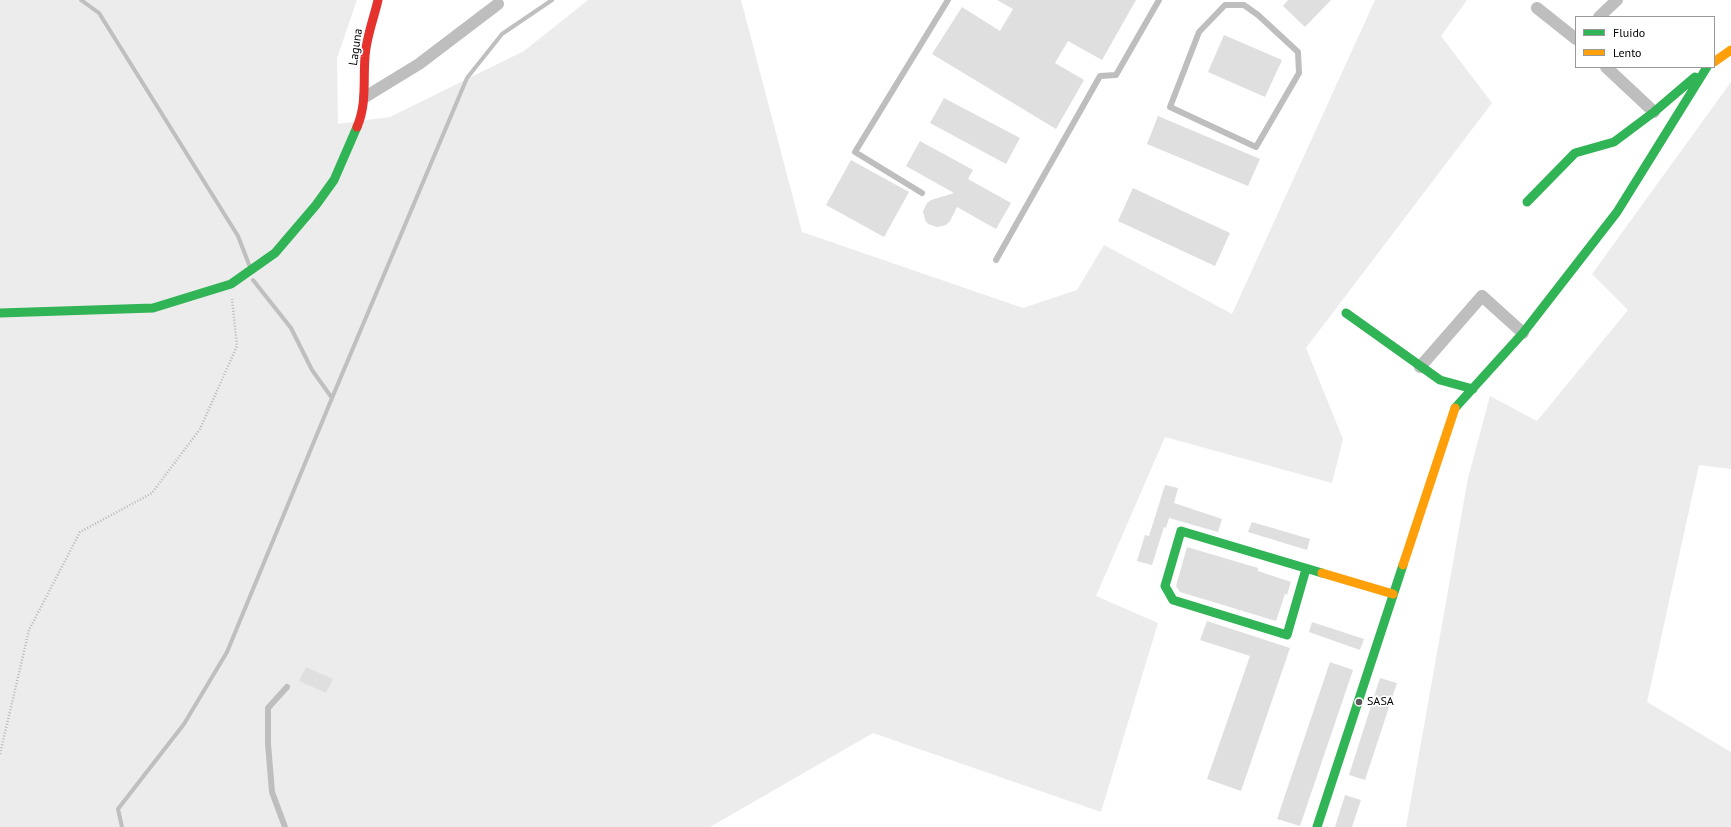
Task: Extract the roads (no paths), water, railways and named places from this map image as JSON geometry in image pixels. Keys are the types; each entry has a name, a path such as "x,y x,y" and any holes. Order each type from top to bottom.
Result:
{"street":[{"name":"Laguna","path":"0,313 153,308 231,284 275,253 316,205 334,180 361,118 365,98 365,56 378,0"},
{"path":"1600,16 1617,0"},
{"path":"365,98 419,64 499,1"},
{"path":"1537,8 1575,37"},
{"path":"1715,61 1731,50"},
{"path":"1607,68 1654,112"},
{"path":"1527,202 1575,152 1614,142 1654,112 1705,68"},
{"path":"1317,827 1455,408 1523,334 1618,212 1705,68"},
{"path":"1420,367 1482,296 1523,334"},
{"path":"1346,313 1440,380 1473,389"},
{"path":"1306,569 1287,635 1173,600 1165,586 1181,531 1393,594"}],"lane":[{"path":"922,192 855,152 948,0"},
{"path":"996,260 1100,76 1116,75 1159,0"},
{"path":"1245,3 1298,52 1299,74 1256,147 1170,107 1199,32 1225,5 1245,3"},
{"path":"285,827 272,792 268,744 268,708 287,687"}],"waterway":[{"path":"81,0 99,13 238,236 250,267"},
{"path":"122,827 118,809 184,724 227,652 467,78 502,34 552,0"},
{"path":"253,280 291,328 312,370 332,398"}],"place":[{"name":"SASA","path":"1359,702"}]}
